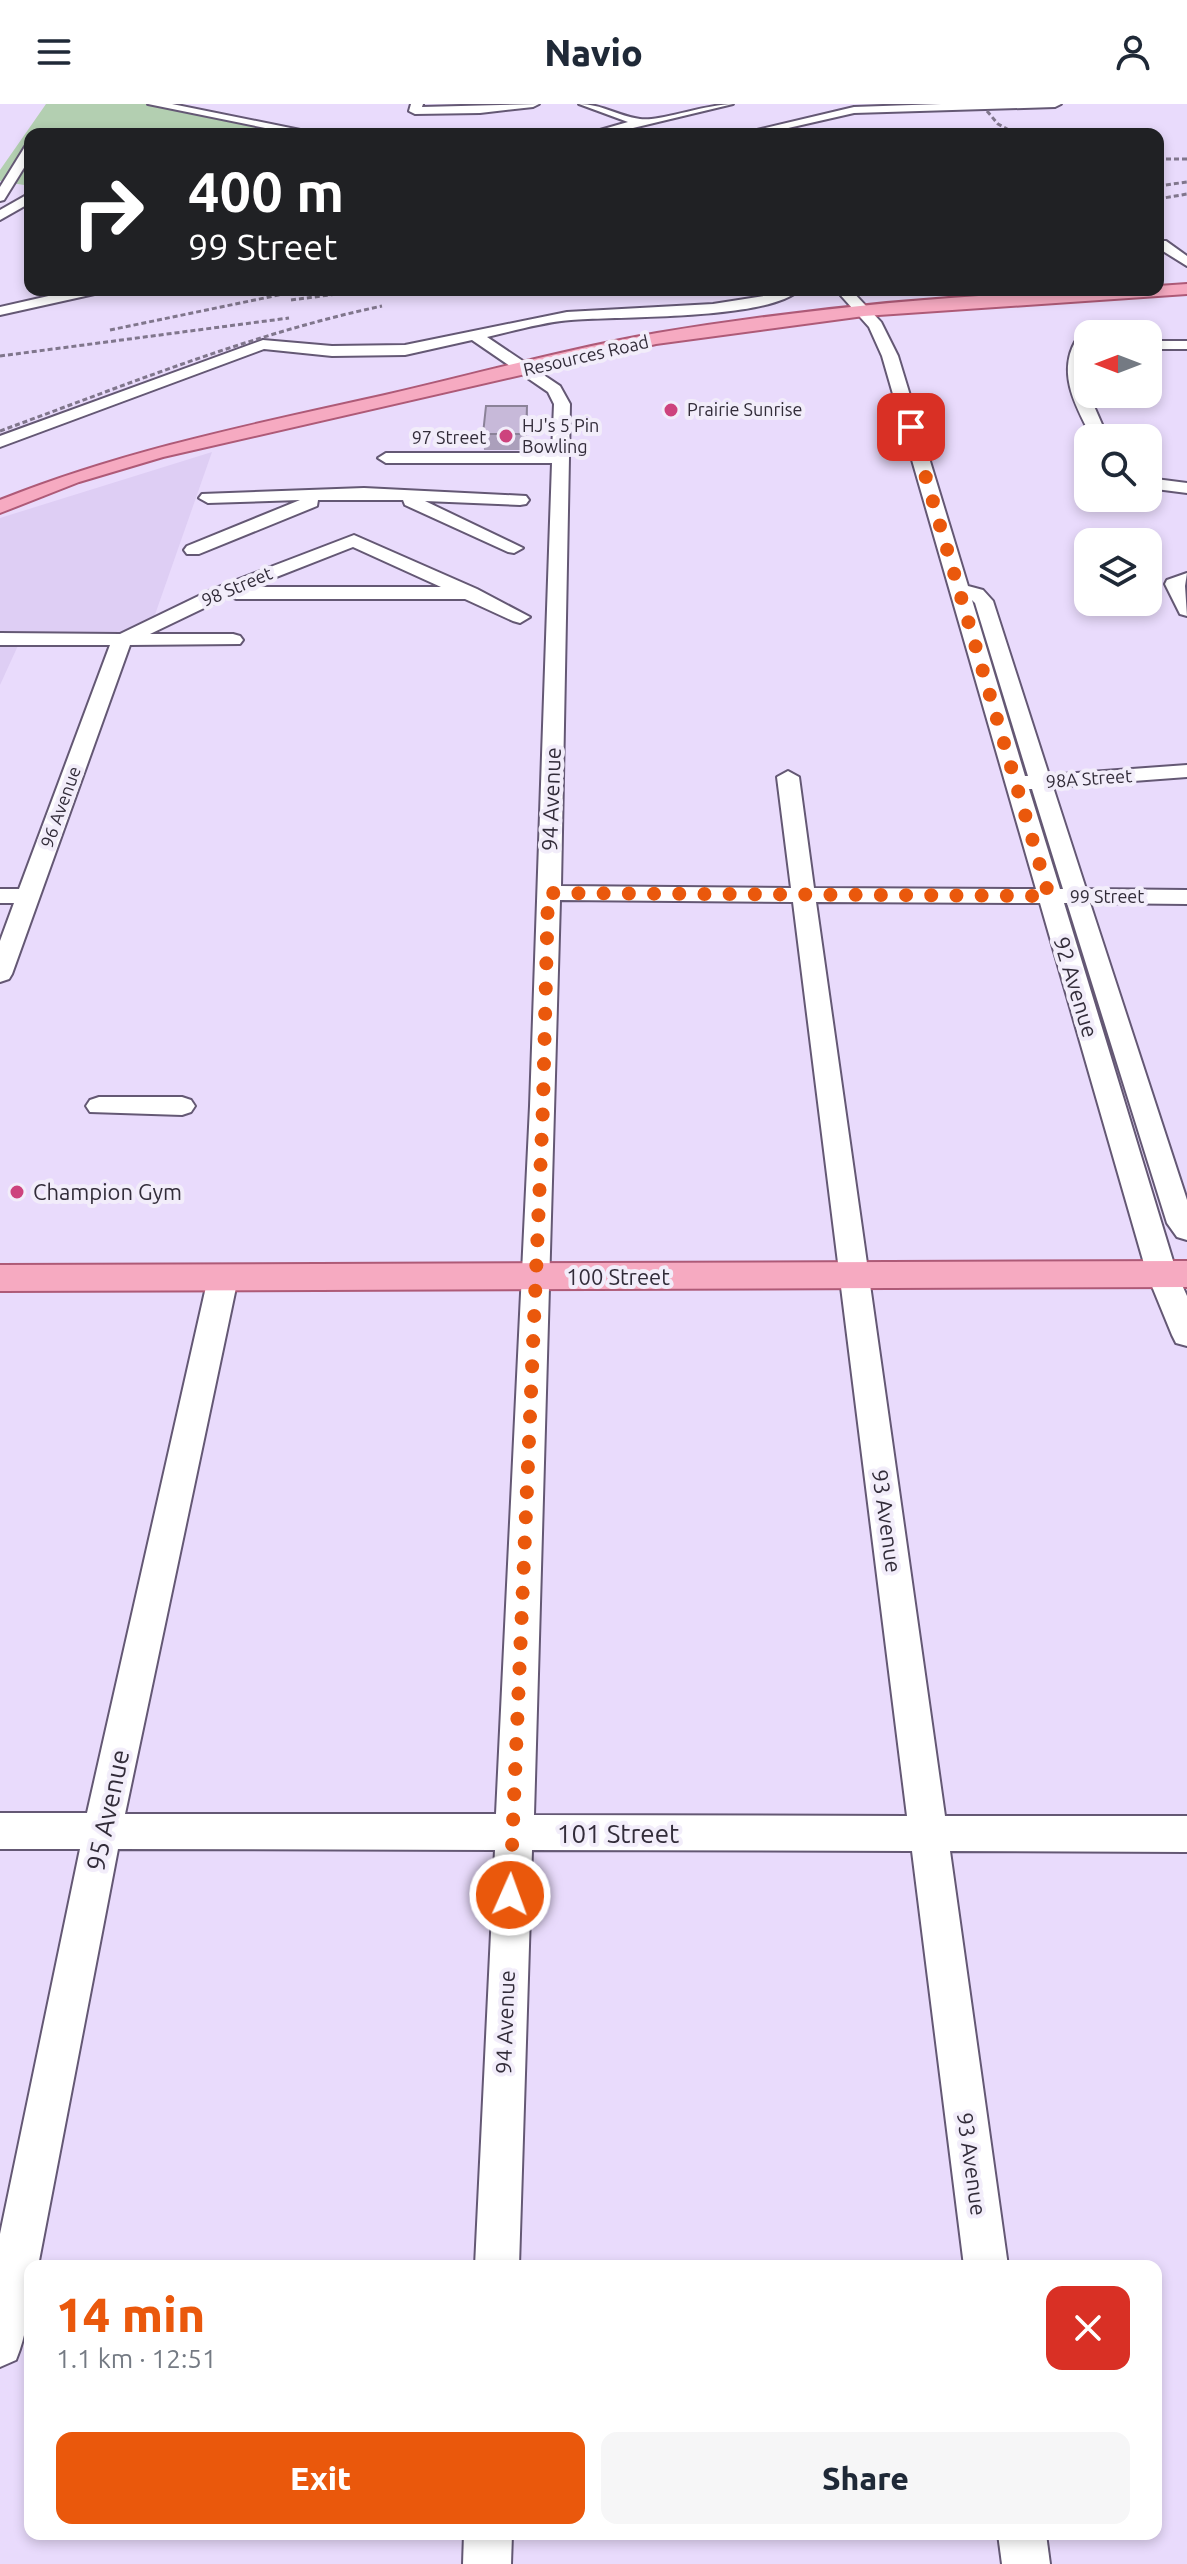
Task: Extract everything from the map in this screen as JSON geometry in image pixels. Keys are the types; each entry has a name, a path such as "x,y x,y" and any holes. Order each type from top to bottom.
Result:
{"main road":[{"path":"1164,283 1187,281"},
{"name":"Resources Road","path":"1164,290 1187,289"},
{"name":"Resources Road","path":"0,494 56,472 133,448 517,365 854,301 944,296"},
{"name":"Resources Road","path":"854,301 993,296"},
{"name":"Resources Road","path":"0,507 72,478 158,452 517,365"},
{"name":"100 Street","path":"0,1278 1174,1274"}],"street":[{"path":"154,104 281,128"},
{"path":"416,107 480,110 533,104"},
{"path":"585,104 654,128"},
{"path":"619,128 727,104"},
{"path":"770,128 853,107 1055,104"},
{"path":"853,107 863,117 864,123"},
{"path":"236,120 264,110"},
{"path":"2,189 24,157"},
{"path":"2,189 24,188"},
{"path":"0,216 24,201"},
{"path":"1164,244 1182,242"},
{"path":"1164,247 1187,262"},
{"path":"0,311 67,296"},
{"path":"0,442 263,344 332,351 405,350 581,314 682,311 740,305 780,296"},
{"name":"92 Avenue","path":"854,301 882,335 890,356 1049,896 1174,1274 1179,1310 1187,1335"},
{"name":"94 Avenue","path":"475,336 560,397 543,1106 497,2260"},
{"path":"1162,345 1187,345"},
{"name":"97 Street","path":"386,458 560,458"},
{"path":"1162,485 1187,488"},
{"path":"193,550 328,495"},
{"path":"208,498 328,495 470,593 520,617"},
{"path":"359,516 398,496 520,500"},
{"path":"398,496 514,548"},
{"name":"98 Street","path":"122,640 220,593 359,516"},
{"path":"1183,580 1174,584 1187,610"},
{"name":"92 Avenue","path":"959,590 976,594 984,601 1156,1150 1181,1223 1187,1230"},
{"path":"220,593 470,593"},
{"name":"98 Street","path":"0,639 233,640"},
{"name":"96 Avenue","path":"0,974 122,640"},
{"name":"98A Street","path":"1017,784 1187,771"},
{"name":"93 Avenue","path":"788,777 985,2260"},
{"name":"99 Street","path":"548,893 1187,897"},
{"path":"0,896 29,896"},
{"path":"99,1106 182,1106"},
{"name":"95 Avenue","path":"0,2344 102,1832 223,1278"},
{"name":"101 Street","path":"0,1831 1187,1834"},
{"path":"487,2564 488,2540"},
{"path":"1023,2540 1026,2564"}],"shaded area":[{"path":"212,452 151,626 116,633 21,639 0,685 0,518"}],"green space":[{"path":"46,104 162,104 276,128 29,128"},
{"path":"24,136 24,185 0,181 0,170"}],"building":[{"path":"486,406 527,406 526,434 483,434"}],"railway":[{"path":"987,111 1005,128"},
{"path":"1164,159 1187,159"},
{"path":"1164,185 1187,182"},
{"path":"1164,198 1187,194"},
{"path":"110,330 274,296"},
{"path":"291,300 322,296"},
{"path":"0,431 236,346 382,306"},
{"path":"0,356 289,318"}],"place":[{"name":"Prairie Sunrise","path":"671,410"},
{"name":"HJ's 5 Pin Bowling","path":"506,436"},
{"name":"Champion Gym","path":"17,1192"}],"route":[{"path":"510,1895 543,1106 548,893 1049,896 911,427"}]}
